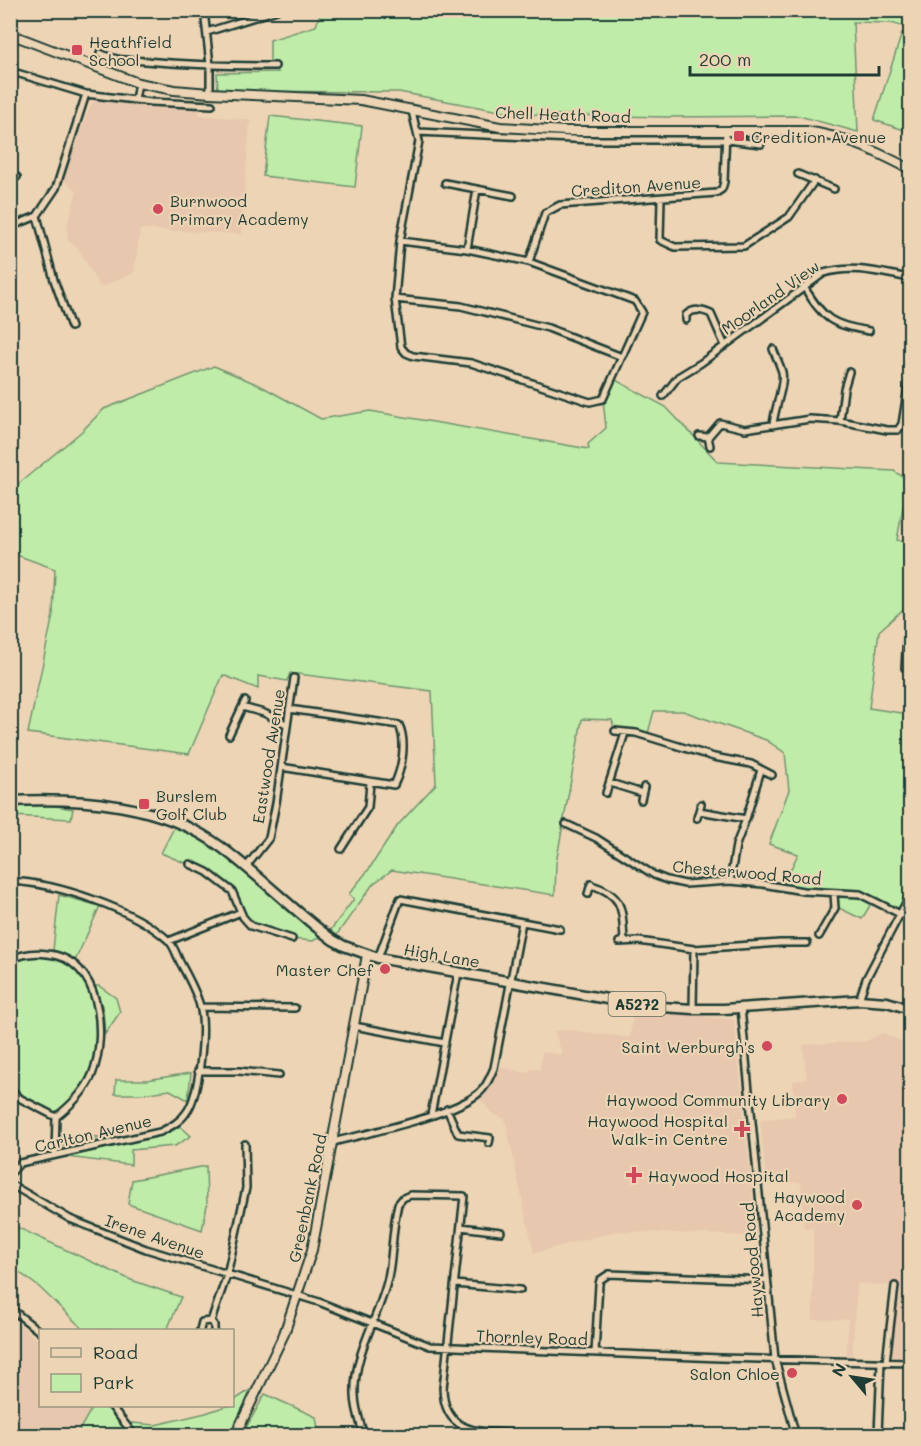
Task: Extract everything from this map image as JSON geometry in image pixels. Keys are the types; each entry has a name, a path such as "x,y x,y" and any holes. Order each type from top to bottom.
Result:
{"main road":[{"name":"High Lane","path":"10,801 67,801 140,810 194,830 220,846 324,934 344,946 378,958 636,1004 693,1009 859,1000 887,1002 910,1009"}],"street":[{"path":"204,10 210,66 210,93"},
{"path":"207,32 278,10"},
{"name":"Chell Heath Road","path":"10,34 138,83 174,90 361,100 500,127 566,130 790,130 834,136 866,147 910,169"},
{"path":"100,53 114,59 152,62 210,66 275,66"},
{"path":"151,71 152,62"},
{"path":"10,71 86,94 212,105"},
{"path":"135,100 138,83"},
{"path":"10,227 37,216 56,188 86,94"},
{"path":"400,241 467,249 529,262 635,301 642,312 603,399 590,402 471,363 413,356 406,353 402,347 395,299 400,241 419,141 412,111"},
{"name":"Crediton Avenue","path":"529,262 545,213 560,206 661,199 716,193 722,189 726,130"},
{"name":"Chell Heath Road","path":"418,132 594,140 727,140 761,144"},
{"path":"798,174 834,189"},
{"path":"10,175 17,177"},
{"path":"661,199 660,240 675,247 744,246 789,217 815,180"},
{"path":"445,183 513,196"},
{"path":"467,249 477,189"},
{"path":"37,216 54,280 71,327"},
{"name":"Moorland View","path":"663,396 678,377 725,346 824,273 838,268 856,268 910,278"},
{"path":"804,287 828,319 840,325 869,331"},
{"path":"395,299 461,306 548,328 622,357"},
{"path":"686,320 686,315 691,311 702,310 711,314 725,346"},
{"path":"773,349 782,373 782,383 773,414 773,425"},
{"path":"840,421 844,389 849,372"},
{"path":"708,437 720,423 746,429 810,419 898,430 902,422 910,374"},
{"path":"699,436 708,437"},
{"path":"708,437 710,446"},
{"path":"907,634 904,668 910,668"},
{"name":"Eastwood Avenue","path":"246,867 268,838 276,803 294,678"},
{"path":"229,735 244,701"},
{"path":"242,707 264,713 286,724"},
{"path":"281,767 370,783 394,785 398,778 403,742 399,725 288,709"},
{"path":"615,731 636,733 714,757 751,764 772,775"},
{"path":"606,794 625,733"},
{"path":"730,881 736,845 761,770"},
{"path":"341,849 368,807 370,783"},
{"path":"610,783 643,790 640,800"},
{"path":"697,818 701,804"},
{"path":"699,811 746,819"},
{"name":"Chesterwood Road","path":"566,824 598,835 654,875 667,880 685,884 730,881 834,894 860,894 902,915"},
{"path":"190,864 207,872 232,891 241,912 251,926 292,939"},
{"name":"Carlton Avenue","path":"10,881 86,896 140,922 169,941 196,994 203,1025 194,1098 187,1113 170,1128 20,1163 10,1174"},
{"path":"588,894 591,884 621,904 622,942 639,941 694,949 780,942 807,943"},
{"path":"814,927 820,934 835,908 834,894"},
{"path":"859,1000 866,979 902,915 910,895"},
{"path":"378,958 400,899 560,929"},
{"path":"169,941 241,912"},
{"path":"333,1142 430,1115 480,1092 488,1082 494,1068 522,922"},
{"path":"693,1009 694,949"},
{"path":"10,960 27,954 39,953 52,954 69,961 87,978 98,1009 101,1027 96,1065 91,1078 67,1109 56,1117"},
{"name":"Greenbank Road","path":"235,1436 277,1350 298,1296 312,1250 367,955"},
{"path":"430,1115 458,973"},
{"path":"200,1007 295,1008"},
{"name":"Haywood Road","path":"741,1008 775,1359 796,1436"},
{"path":"354,1026 445,1042"},
{"path":"198,1071 239,1071 279,1075"},
{"path":"10,1089 21,1099 56,1117"},
{"path":"447,1109 458,1134 490,1138 489,1143"},
{"path":"55,1155 56,1117"},
{"path":"211,1321 227,1275 246,1188 245,1144"},
{"name":"Irene Avenue","path":"10,1184 70,1219 146,1249 298,1296"},
{"path":"364,1436 355,1395 356,1375 361,1350 388,1276 396,1209 400,1201 410,1195 464,1197 443,1388 446,1407 458,1423 474,1431 491,1434 569,1436"},
{"path":"461,1227 501,1232"},
{"path":"595,1353 599,1284 600,1280 609,1274 766,1280"},
{"path":"455,1284 519,1290"},
{"path":"878,1434 884,1362 895,1286"},
{"name":"Thornley Road","path":"298,1296 430,1346 910,1363"},
{"path":"886,1296 894,1296"},
{"path":"10,1308 39,1331"},
{"path":"200,1329 202,1322 211,1321"},
{"path":"211,1321 214,1329"},
{"path":"112,1407 135,1436"}],"shaded area":[{"name":"Burnwood Primary Academy","path":"97,99 199,108 199,115 250,120 241,234 140,229 134,273 100,287 78,248 68,241 67,227 77,191 62,179 91,104"},
{"name":"Haywood Hospital","path":"634,1008 734,1020 757,1236 616,1231 534,1253 505,1119 493,1114 480,1099 494,1083 500,1067 526,1073 532,1069 540,1070 542,1052 563,1055 554,1031 569,1030 630,1038"},
{"name":"Haywood Academy","path":"910,1029 910,1358 893,1357 890,1351 897,1286 857,1283 852,1355 847,1355 848,1319 813,1320 813,1227 804,1228 801,1182 765,1184 760,1120 795,1116 793,1081 807,1079 803,1045 867,1041 882,1033 903,1042"},
{"path":"11,1317 39,1341 39,1407 92,1407 76,1435 11,1435"}],"green space":[{"path":"321,11 910,11 910,28 891,23 853,22 858,132 799,116 667,117 515,114 399,92 218,91 217,73 278,72 270,63 270,40 316,26"},
{"path":"902,33 910,36 910,132 874,120"},
{"path":"270,116 362,126 355,187 263,176"},
{"path":"214,366 261,386 321,419 370,411 589,449 588,444 606,428 603,399 612,378 666,407 718,462 894,471 908,480 897,540 910,544 910,603 879,631 869,708 901,713 910,707 910,895 902,915 873,900 862,919 839,908 834,894 782,887 798,854 769,844 789,790 785,753 766,740 683,711 654,711 647,737 615,731 612,720 582,719 556,863 555,895 392,870 373,884 333,940 327,935 354,899 349,894 369,869 398,825 436,784 432,691 290,673 287,681 258,676 258,689 223,675 189,754 28,733 53,615 55,569 11,553 11,490 81,432 104,409"},
{"path":"11,575 17,594 11,629"},
{"path":"27,801 73,809 71,819 11,816 11,802"},
{"path":"177,822 194,830 324,934 313,941 292,939 251,926 232,891 197,868 161,853"},
{"path":"59,895 100,906 75,961 53,950"},
{"path":"27,954 62,957 87,978 101,1029 95,1067 82,1092 56,1117 11,1089 11,960"},
{"path":"95,986 99,986 116,998 120,1012 105,1034 103,1009"},
{"path":"191,1073 188,1100 170,1090 141,1094 115,1094 116,1080 147,1080"},
{"path":"180,1126 191,1136 175,1146 131,1150 131,1165 67,1157 164,1135"},
{"path":"59,1136 104,1137 64,1146 58,1144"},
{"path":"206,1166 207,1205 202,1230 128,1204 132,1180"},
{"path":"10,1224 131,1280 181,1297 167,1329 83,1329 39,1287 11,1266"},
{"path":"250,1390 258,1390 235,1435 76,1436 92,1407 112,1407 128,1425 132,1423 155,1425 223,1407 234,1407 234,1400"},
{"path":"265,1394 316,1417 319,1435 242,1435"}],"place":[{"name":"Heathfield School","path":"77,50"},
{"name":"Credition Avenue","path":"739,136"},
{"name":"Burnwood Primary Academy","path":"158,209"},
{"name":"Burslem Golf Club","path":"144,804"},
{"name":"Master Chef","path":"385,969"},
{"name":"Saint Werburgh's","path":"767,1046"},
{"name":"Haywood Community Library","path":"842,1099"},
{"name":"Haywood Hospital Walk-in Centre","path":"742,1129"},
{"name":"Haywood Hospital","path":"634,1175"},
{"name":"Haywood Academy","path":"857,1205"},
{"name":"Salon Chloe","path":"792,1373"}]}
